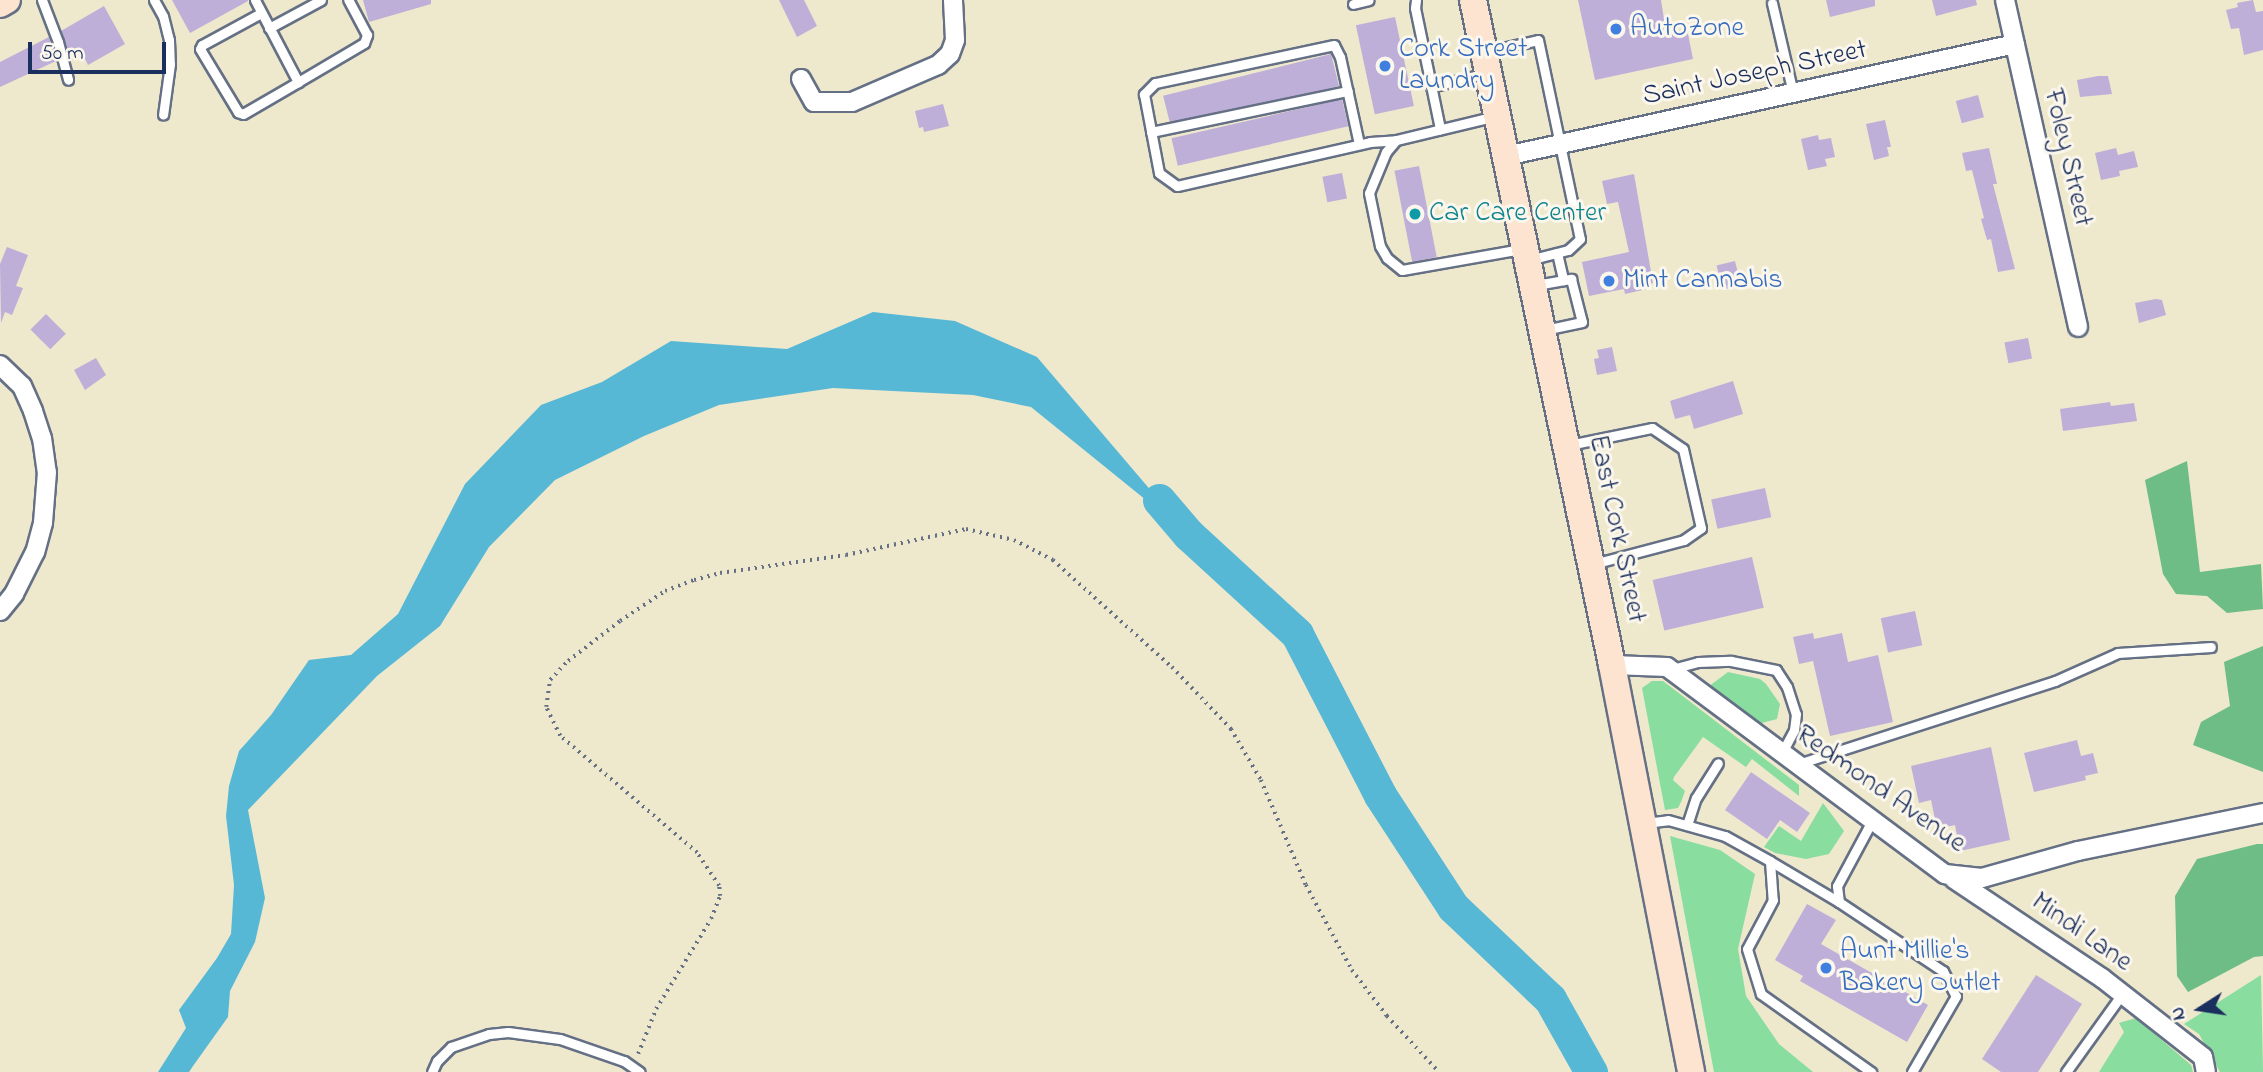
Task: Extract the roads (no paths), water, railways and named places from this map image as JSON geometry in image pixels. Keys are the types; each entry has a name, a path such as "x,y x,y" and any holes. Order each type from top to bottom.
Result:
{"street":[{"path":"0,4 7,0"},
{"path":"801,79 814,102 852,102 880,93 938,65 950,54 955,40 953,0"},
{"name":"East Cork Street","path":"1473,0 1612,665 1691,1072"},
{"name":"Foley Street","path":"2005,0 2078,327"},
{"name":"Saint Joseph Street","path":"1506,156 2015,44"},
{"path":"0,365 22,386 33,411 47,472 43,523 36,552 14,594 0,611"},
{"path":"1612,665 1671,669"},
{"name":"Redmond Avenue","path":"1671,669 1873,819 1891,837 1945,874 1982,878 2078,851 2263,813"},
{"name":"Mindi Lane","path":"1945,874 2122,994 2203,1057 2207,1072"}],"lane":[{"path":"42,0 58,41 68,80"},
{"path":"154,0 163,16 169,40 170,64 163,115"},
{"path":"255,0 298,82"},
{"path":"269,28 321,0"},
{"path":"261,13 202,45 200,49 238,113 243,114 364,43 367,35 348,0"},
{"path":"1353,4 1368,0"},
{"path":"1416,0 1415,8 1440,129"},
{"path":"1772,3 1793,93"},
{"path":"1396,140 1386,152 1369,193 1380,246 1402,270 1529,265 1568,250 1580,239 1538,40 1432,87"},
{"path":"1359,144 1340,57 1334,45 1154,83 1144,94 1159,173 1177,186 1359,144 1396,140 1497,116"},
{"path":"1151,132 1348,91"},
{"path":"1557,253 1563,280"},
{"path":"1529,265 1563,280 1571,279 1582,322 1543,330"},
{"path":"1566,446 1652,428 1683,449 1701,528 1684,540 1591,565"},
{"path":"1671,669 1698,662 1731,661 1776,670 1787,687 1796,714 1789,759 2055,681 2118,653 2211,647"},
{"path":"1686,825 1696,798 1718,763"},
{"path":"1839,902 1838,886 1873,819"},
{"path":"1643,824 1668,820 1725,836 1839,902 1943,971 1956,996 1912,1072"},
{"path":"1770,861 1773,900 1747,949 1761,995 1871,1072"},
{"path":"2066,1072 2122,994"},
{"path":"432,1072 436,1061 451,1046 489,1034 508,1032 561,1039 637,1069"}],"water":[{"path":"873,312 955,321 1037,357 1188,534 1031,407 973,395 833,388 719,405 644,436 555,480 489,547 440,626 377,676 248,810 265,898 255,942 230,991 228,1017 189,1072 158,1072 186,1028 179,1010 231,934 234,885 226,816 229,786 239,751 271,715 309,660 351,655 398,614 465,484 541,405 602,382 671,341 787,349"}],"waterway":[{"path":"1159,500 1188,534 1297,634 1380,795 1453,907 1550,999 1591,1072"}],"place":[{"name":"AutoZone","path":"1616,29"},
{"name":"Cork Street Laundry","path":"1385,66"},
{"name":"Car Care Center","path":"1415,214"},
{"name":"Mint Cannabis","path":"1609,281"},
{"name":"Aunt Millie's Bakery Outlet","path":"1826,968"}]}
